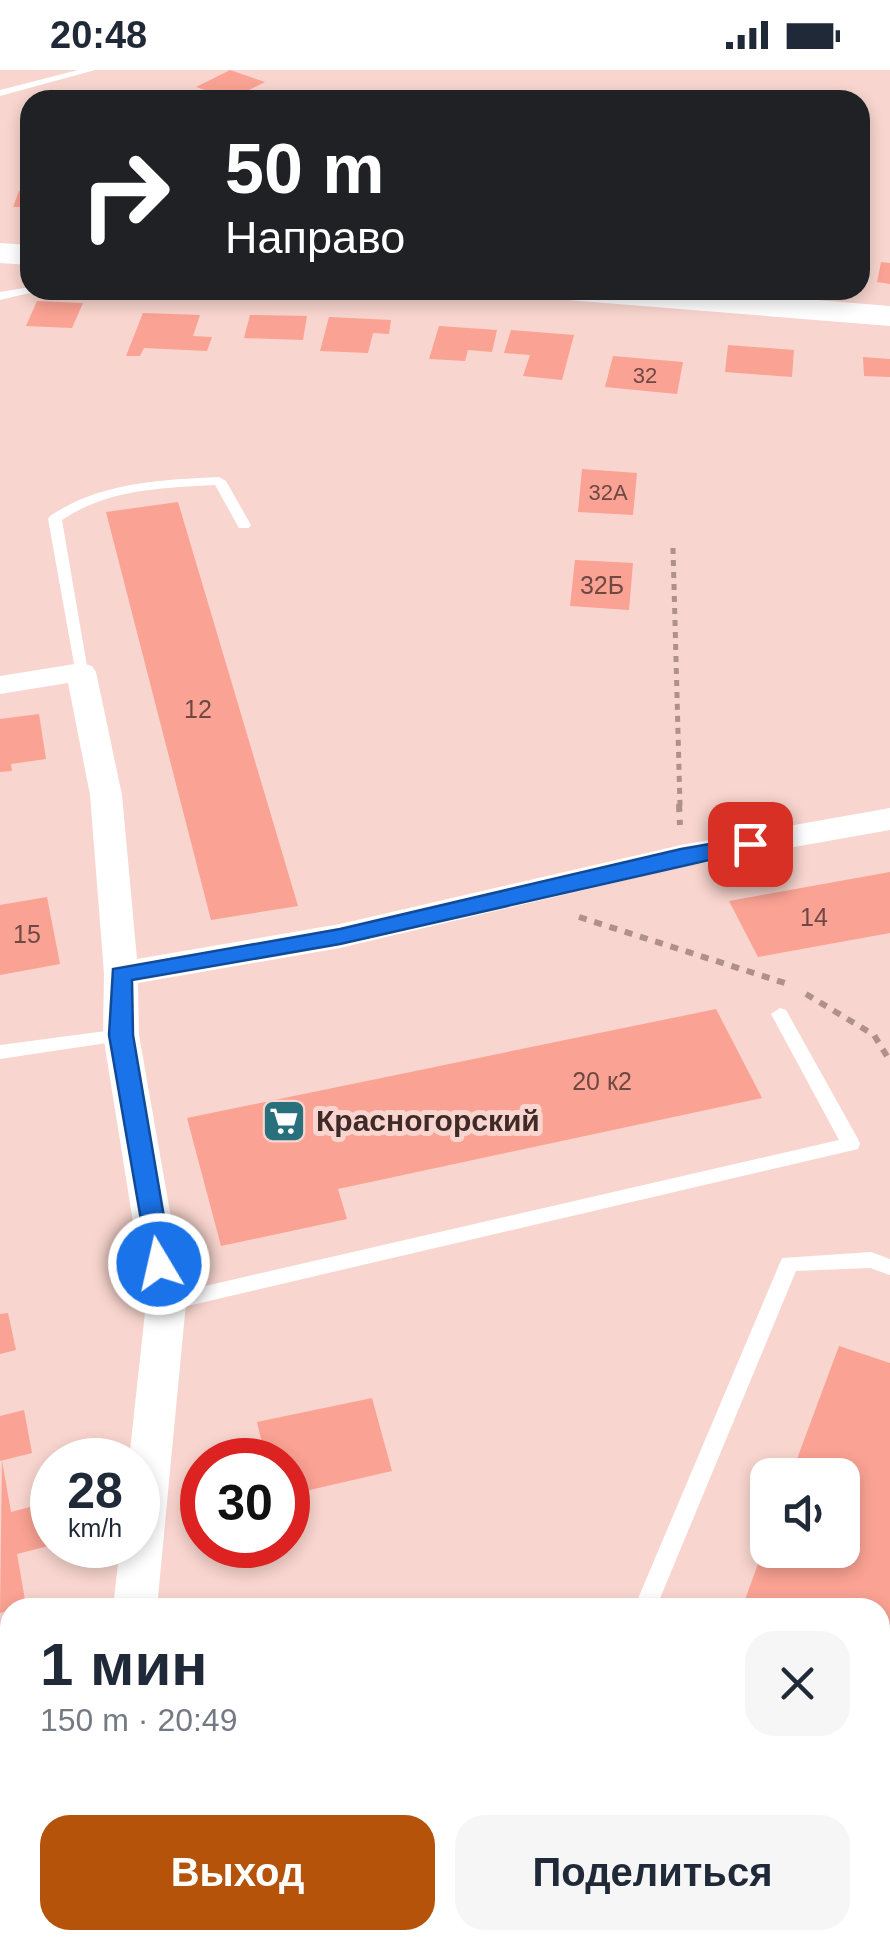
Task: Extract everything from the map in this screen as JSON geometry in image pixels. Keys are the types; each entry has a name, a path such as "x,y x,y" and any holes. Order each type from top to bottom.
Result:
{"main road":[{"path":"692,300 890,316"}],"street":[{"path":"0,685 81,672 106,795 121,974 121,1035 166,1303 136,1598"},
{"path":"121,974 340,936 681,856 890,819"}],"lane":[{"path":"0,93 90,70"},
{"path":"81,672 56,520 72,506 138,486 218,480 244,526"},
{"path":"166,1303 851,1144 780,1014"},
{"path":"0,1052 121,1035"},
{"path":"649,1598 790,1264 871,1260 890,1267"}],"path":[{"path":"673,548 681,856"},
{"path":"511,896 782,980 874,1036 890,1062"}],"building":[{"path":"230,70 265,82 249,90 196,87"},
{"path":"19,191 20,191 20,207 13,207"},
{"path":"881,262 890,263 890,284 877,282"},
{"path":"37,301 83,303 72,328 26,326"},
{"path":"143,313 200,315 193,336 212,337 207,351 144,348 140,356 126,356"},
{"path":"250,315 307,316 303,340 244,338"},
{"path":"329,317 391,320 389,334 373,333 368,353 320,351"},
{"path":"439,326 497,330 492,352 468,350 465,361 429,359"},
{"path":"511,330 574,335 562,380 523,376 530,355 504,353"},
{"path":"728,345 794,350 792,377 725,372"},
{"path":"613,356 683,362 677,394 605,387"},
{"path":"863,357 890,359 890,377 864,376"},
{"path":"582,469 637,473 633,515 578,512"},
{"path":"178,502 298,906 211,920 106,512"},
{"path":"575,560 633,563 629,610 570,606"},
{"path":"39,714 46,759 11,764 12,771 0,772 0,719"},
{"path":"890,872 890,933 758,957 729,901"},
{"path":"47,897 60,964 0,975 0,905"},
{"path":"716,1009 762,1098 338,1189 347,1219 221,1246 187,1118"},
{"path":"8,1313 16,1350 0,1354 0,1314"},
{"path":"839,1346 890,1363 890,1598 746,1598 756,1568 860,1568 860,1458 797,1458"},
{"path":"372,1398 392,1471 310,1490 310,1438 261,1438 257,1422"},
{"path":"24,1410 30,1454 0,1461 0,1416"},
{"path":"2,1461 11,1512 30,1507 30,1551 17,1554 25,1598 0,1598"}],"place":[{"name":"Красногорский","path":"284,1121"}],"route":[{"path":"159,1264 121,1035 121,974 340,936 681,856 750,844"}]}
